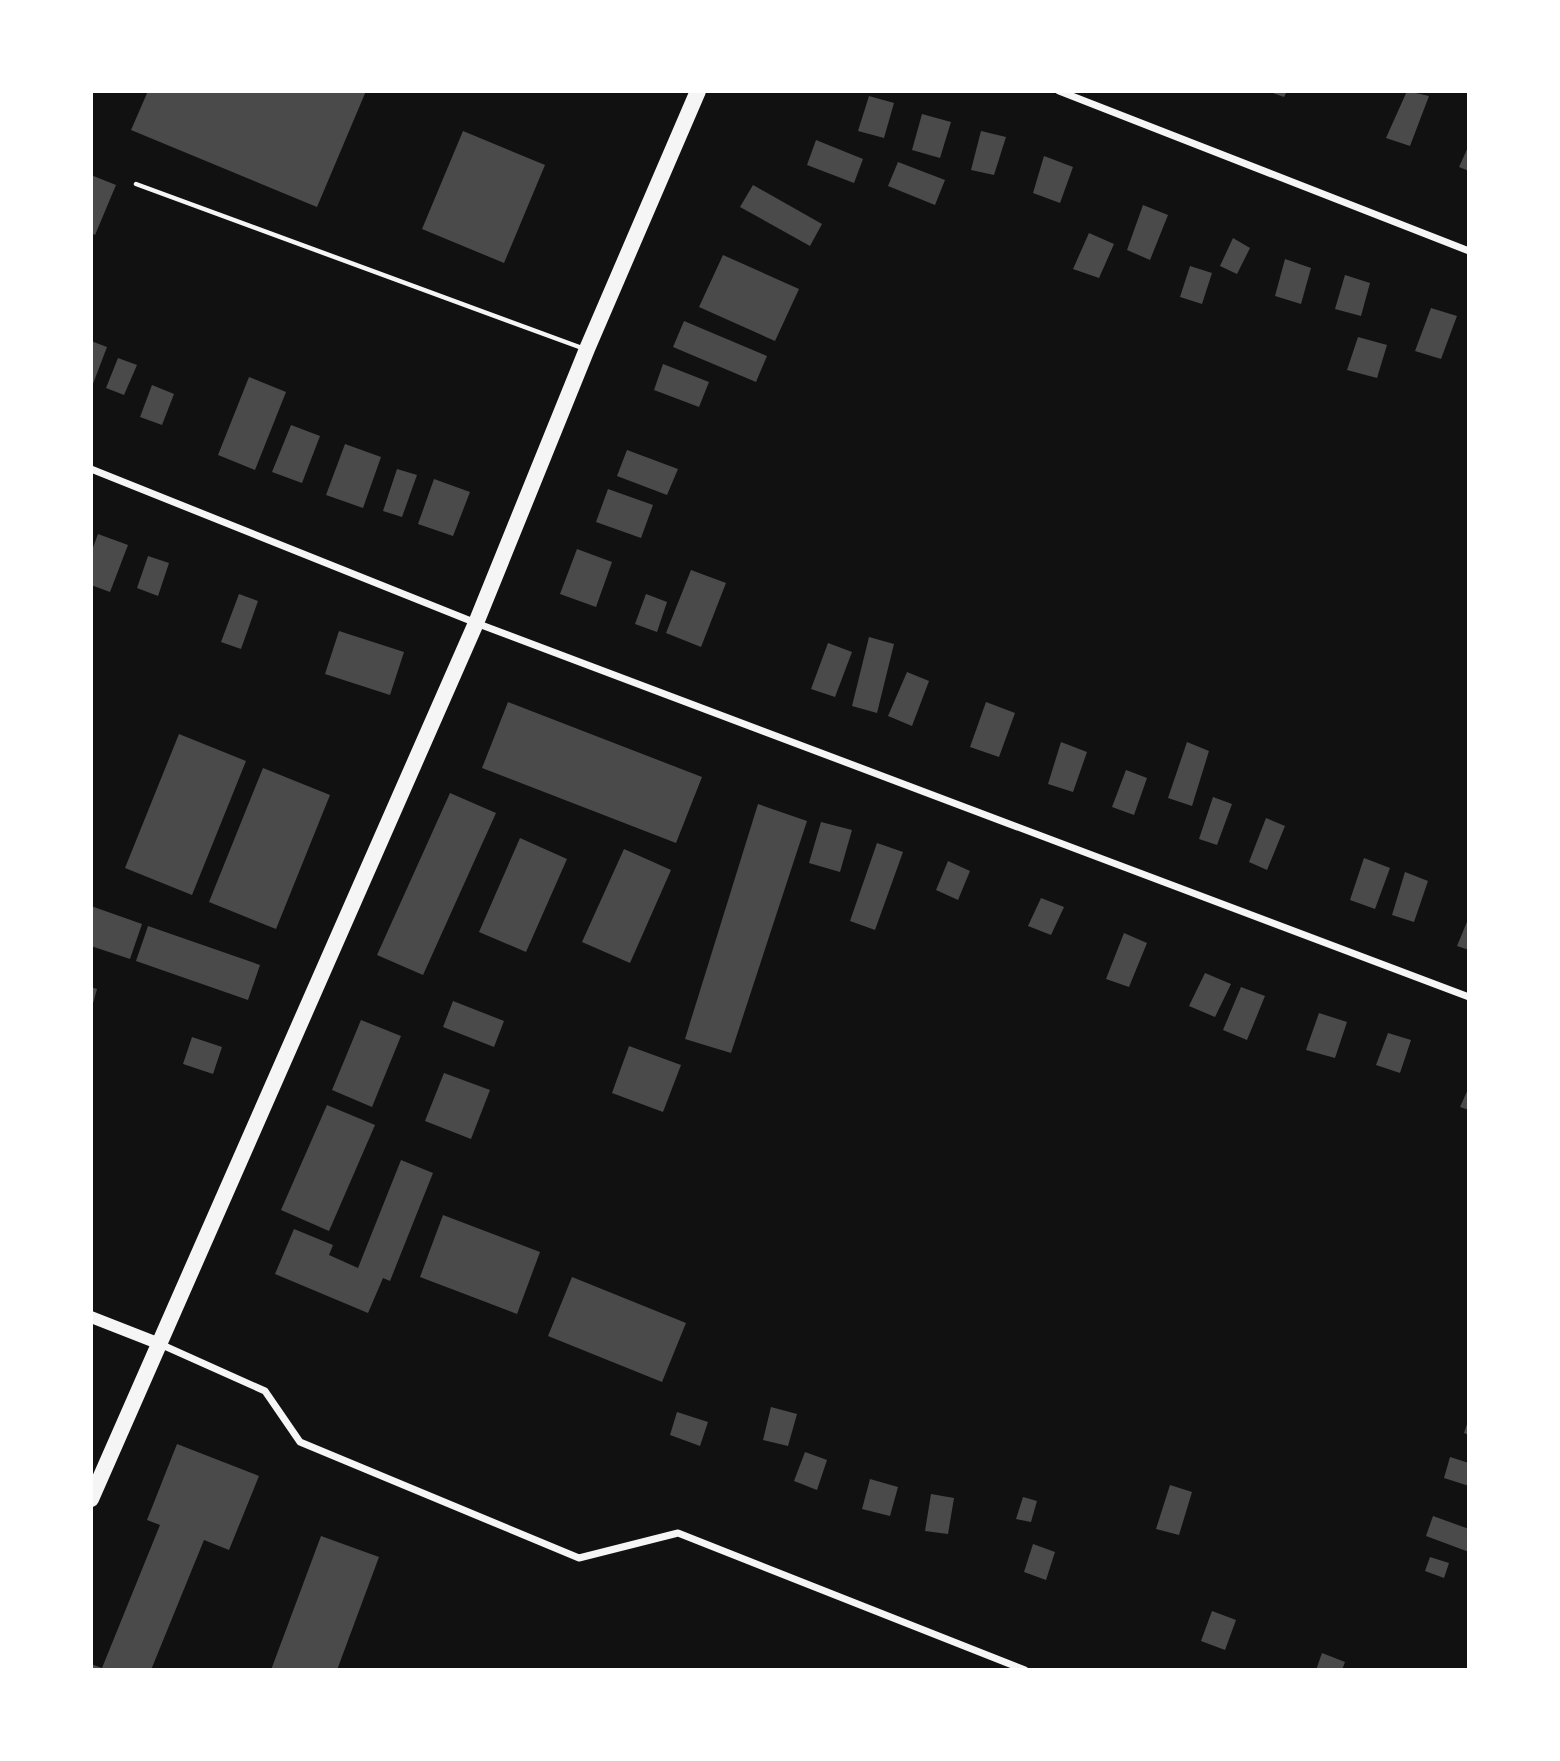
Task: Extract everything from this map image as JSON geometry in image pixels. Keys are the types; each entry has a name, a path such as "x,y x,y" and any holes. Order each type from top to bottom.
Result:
{"main road":[{"path":"91,1499 476,624 586,349 698,91"}],"street":[{"path":"1059,91 1469,251"},
{"path":"91,469 476,624 1469,997"},
{"path":"91,1317 160,1344 265,1391 300,1442 579,1558 678,1533 1025,1670"}],"lane":[{"path":"136,184 586,349"}],"building":[{"path":"148,91 366,91 317,207 131,130"},
{"path":"1267,91 1287,91 1284,97"},
{"path":"1407,91 1429,96 1410,146 1386,138"},
{"path":"869,96 894,103 884,138 858,131"},
{"path":"922,114 951,122 940,158 912,150"},
{"path":"463,131 545,165 504,263 422,229"},
{"path":"981,131 1006,137 994,175 971,170"},
{"path":"816,140 863,159 854,183 807,165"},
{"path":"1469,145 1469,171 1459,167"},
{"path":"1044,156 1073,167 1060,203 1033,193"},
{"path":"898,162 945,180 935,205 888,186"},
{"path":"91,175 116,185 95,235 91,233"},
{"path":"753,185 822,224 810,246 740,207"},
{"path":"1143,205 1168,215 1150,260 1127,250"},
{"path":"1089,233 1114,244 1099,278 1073,269"},
{"path":"1233,238 1250,248 1237,274 1220,266"},
{"path":"723,255 799,289 775,341 699,307"},
{"path":"1285,259 1311,268 1301,304 1275,296"},
{"path":"1190,266 1212,273 1202,304 1180,297"},
{"path":"1345,275 1370,283 1361,316 1335,309"},
{"path":"1431,308 1457,316 1441,359 1415,351"},
{"path":"684,321 767,356 756,382 673,347"},
{"path":"1358,337 1387,345 1377,378 1347,370"},
{"path":"91,341 107,347 91,389"},
{"path":"118,358 137,365 124,395 106,388"},
{"path":"663,364 709,382 699,407 654,390"},
{"path":"249,377 286,392 255,470 218,455"},
{"path":"152,385 174,394 162,425 140,417"},
{"path":"291,425 320,436 302,483 272,472"},
{"path":"345,444 381,457 363,508 326,495"},
{"path":"627,450 678,469 667,495 617,476"},
{"path":"397,469 417,475 402,517 383,511"},
{"path":"434,479 470,492 453,536 418,524"},
{"path":"608,489 653,505 641,538 596,522"},
{"path":"98,534 128,545 110,592 91,585 91,553"},
{"path":"577,549 612,562 596,607 560,594"},
{"path":"148,556 169,563 158,596 137,588"},
{"path":"691,570 726,583 701,647 666,633"},
{"path":"239,594 258,601 241,649 221,642"},
{"path":"646,594 667,602 657,632 635,624"},
{"path":"339,631 404,652 390,695 325,674"},
{"path":"869,637 894,644 877,713 852,706"},
{"path":"828,643 852,652 835,697 811,689"},
{"path":"907,672 929,681 912,726 888,716"},
{"path":"508,702 702,777 676,843 482,768"},
{"path":"986,702 1015,713 999,757 970,747"},
{"path":"179,734 246,761 192,895 125,868"},
{"path":"1061,742 1087,752 1073,792 1048,784"},
{"path":"1187,742 1209,751 1192,806 1168,798"},
{"path":"263,768 330,795 276,929 209,902"},
{"path":"1126,770 1147,778 1134,815 1112,807"},
{"path":"450,793 496,813 423,975 377,955"},
{"path":"1213,797 1232,804 1217,845 1199,839"},
{"path":"758,804 807,821 731,1053 685,1039"},
{"path":"1266,818 1285,826 1267,870 1249,862"},
{"path":"821,822 852,830 840,872 809,863"},
{"path":"520,838 567,859 526,952 479,932"},
{"path":"877,843 903,852 875,930 850,921"},
{"path":"624,849 671,870 630,963 582,942"},
{"path":"1364,858 1390,868 1375,909 1350,900"},
{"path":"948,861 970,871 958,900 936,890"},
{"path":"1405,872 1428,881 1414,922 1392,915"},
{"path":"1041,898 1064,907 1051,935 1028,926"},
{"path":"91,906 142,924 130,959 91,946"},
{"path":"1469,917 1469,950 1457,946"},
{"path":"148,926 260,965 248,1000 136,961"},
{"path":"1124,933 1147,943 1129,987 1106,979"},
{"path":"1205,973 1231,984 1215,1017 1189,1006"},
{"path":"91,987 97,989 92,1007 91,1007"},
{"path":"1241,987 1265,996 1247,1040 1223,1030"},
{"path":"453,1001 504,1021 494,1047 443,1027"},
{"path":"1319,1013 1347,1022 1335,1058 1306,1050"},
{"path":"361,1020 401,1036 372,1107 332,1090"},
{"path":"1388,1033 1411,1040 1400,1073 1376,1065"},
{"path":"192,1037 222,1047 213,1074 183,1064"},
{"path":"629,1046 681,1065 663,1112 612,1093"},
{"path":"444,1073 490,1090 471,1139 425,1121"},
{"path":"1469,1087 1469,1110 1460,1107"},
{"path":"327,1105 375,1125 329,1231 281,1210"},
{"path":"401,1160 433,1173 390,1281 383,1278 368,1313 275,1274 294,1229 333,1245 329,1255 358,1268"},
{"path":"443,1215 540,1252 517,1314 420,1277"},
{"path":"572,1277 686,1323 662,1382 548,1336"},
{"path":"771,1407 797,1414 788,1446 763,1440"},
{"path":"677,1412 708,1422 700,1446 670,1435"},
{"path":"1469,1418 1469,1435 1464,1433"},
{"path":"177,1444 259,1476 229,1550 204,1540 151,1670 91,1670 91,1664 102,1668 160,1525 147,1520"},
{"path":"805,1452 827,1460 817,1490 794,1481"},
{"path":"1450,1457 1469,1463 1469,1486 1444,1478"},
{"path":"870,1479 898,1487 890,1516 862,1509"},
{"path":"1170,1485 1192,1492 1179,1535 1156,1529"},
{"path":"931,1494 954,1498 948,1534 925,1531"},
{"path":"1023,1497 1037,1501 1031,1522 1016,1519"},
{"path":"1433,1516 1469,1529 1469,1552 1426,1536"},
{"path":"321,1536 379,1557 337,1670 271,1670"},
{"path":"1033,1544 1055,1552 1046,1580 1024,1572"},
{"path":"1430,1557 1449,1563 1444,1578 1425,1571"},
{"path":"1212,1611 1236,1620 1225,1650 1201,1641"},
{"path":"1322,1653 1345,1662 1342,1670 1316,1670"}]}
